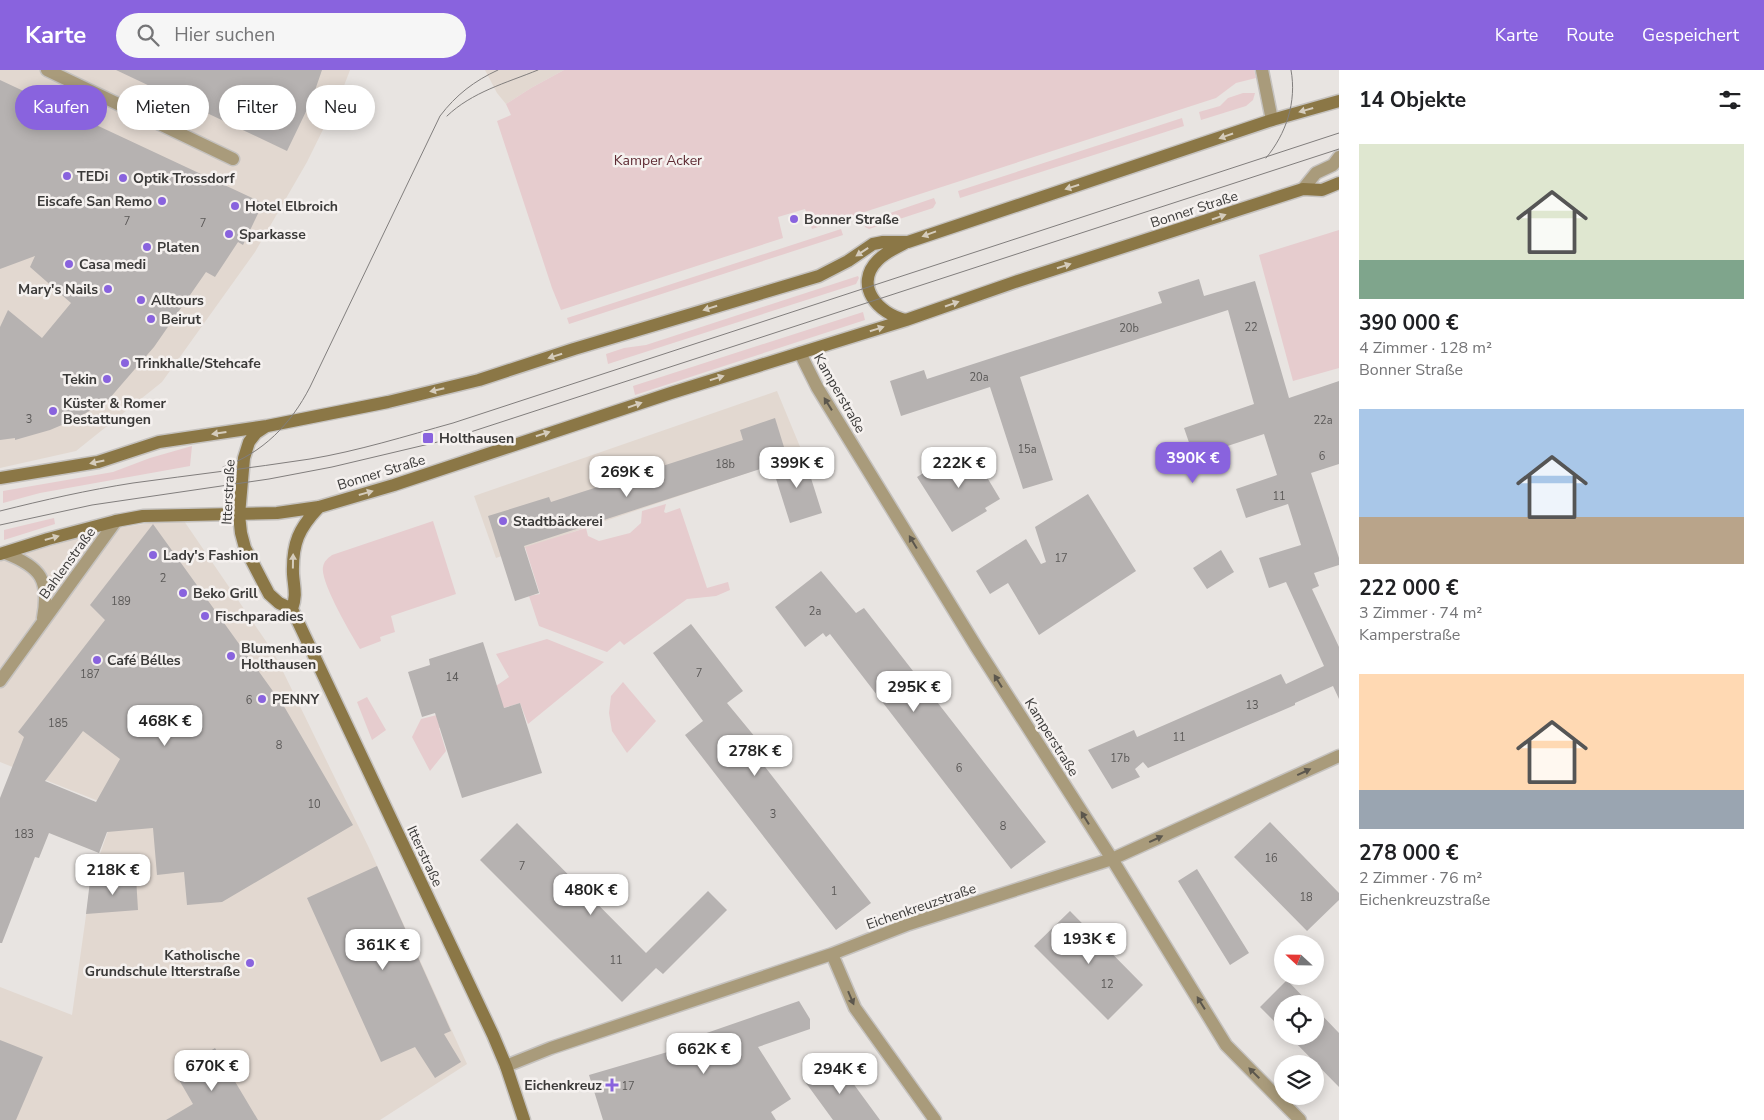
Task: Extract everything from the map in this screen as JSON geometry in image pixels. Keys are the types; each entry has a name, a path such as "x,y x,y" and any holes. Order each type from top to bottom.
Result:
{"main road":[{"path":"906,320 894,318 880,308 874,302 868,287 869,277 877,261 885,254 908,242 1272,120 1339,101"},
{"name":"Bonner Straße","path":"3,553 116,521 143,516 277,513 320,506 394,485 662,396 906,320 1018,281 1302,189 1322,190 1339,183"},
{"path":"0,478 98,462 159,442 267,426 388,402 484,379 574,349 819,276 840,266 874,244 908,242"},
{"name":"Itterstraße","path":"267,426 256,433 246,450 239,515 245,548 269,594 280,603 292,609 328,681 506,1066 524,1120"},
{"path":"292,609 296,598 293,567 293,553 296,540 309,518 320,506"}],"street":[{"path":"47,70 233,159"},
{"path":"1262,70 1272,120"},
{"name":"Bonner Straße","path":"1302,189 1316,173 1333,165 1339,156"},
{"name":"Kamperstraße","path":"800,353 817,387 977,648 1112,859 1226,1045 1300,1120"},
{"name":"Bahlenstraße","path":"0,681 116,521"},
{"name":"Bahlenstraße","path":"3,553 22,559 40,574 46,592 42,623"},
{"name":"Eichenkreuzstraße","path":"506,1066 561,1044 832,954 910,924 1112,859 1339,756"},
{"path":"832,954 855,1008 935,1120"}],"shaded area":[{"path":"0,70 350,70 344,85 306,85 306,130 323,130 307,162 255,252 162,382 76,451 0,468"},
{"path":"485,70 564,70 506,104 497,93"},
{"path":"777,391 803,454 496,558 474,496"},
{"path":"182,518 274,653 369,848 467,1064 380,1120 0,1120 0,987 72,1015 91,880 116,808 0,762 0,561 106,530"}],"green space":[{"name":"Kamper Acker","path":"564,70 1254,70 1256,78 1236,83 1216,98 812,229 805,209 778,217 783,238 561,310 497,121 511,115 506,104"},
{"path":"1243,93 1255,93 1253,100 1246,106 1201,120 1199,112 1220,106 1228,98"},
{"path":"1182,118 1184,126 960,198 958,191"},
{"path":"934,198 936,203 933,208 869,229 865,227 864,222"},
{"path":"841,229 843,235 569,324 567,318"},
{"path":"1339,230 1339,368 1293,381 1259,255"},
{"path":"858,276 856,284 608,364 606,354 624,348 646,345"},
{"path":"863,312 865,320 635,395 633,386"},
{"path":"192,446 190,466 40,493 3,503 3,491 113,472 150,458"},
{"path":"666,504 664,512 666,513 680,508 707,588 728,582 730,590 716,596 687,599 624,645 620,641 607,652 539,626 529,596 540,594 525,547 586,528 588,536 599,541 630,533 641,523 642,511"},
{"path":"54,518 55,524 4,540 4,530"},
{"path":"433,521 456,594 391,616 395,632 380,637 381,641 360,649 331,596 323,574 324,563 332,555"},
{"path":"547,639 604,662 528,724 520,703 439,728 446,751 430,771 412,737 421,719 449,712 509,677 496,654"},
{"path":"623,682 656,721 627,753 612,731 609,713 611,696"},
{"path":"367,697 386,730 372,740 357,702"}],"building":[{"path":"116,70 322,70 317,85 306,85 306,111 287,151 243,130 296,130 296,85 219,85 219,119 209,114 209,85 148,85"},
{"path":"0,80 15,87 15,130 107,130 263,203 243,245 238,242 215,277 206,272 154,347 109,399 76,419 50,430 15,440 15,438 0,440 0,327 8,310 42,338 71,303 30,267 35,256 0,269"},
{"path":"1199,279 1204,296 1255,281 1289,398 1339,381 1339,464 1311,473 1339,558 1339,565 1314,573 1319,586 1312,589 1339,647 1339,699 1333,686 1295,703 1295,705 1148,768 1143,762 1135,769 1140,777 1112,789 1088,750 1134,730 1137,737 1281,674 1286,684 1324,666 1286,582 1269,588 1259,558 1301,545 1288,504 1246,518 1236,489 1277,475 1264,434 1194,457 1184,428 1254,404 1228,310 1020,377 1053,480 1023,489 990,387 901,416 890,381 924,370 927,379 1162,303 1158,292"},
{"path":"775,418 788,460 524,546 539,593 515,601 488,516 549,497 551,502 743,440 740,430"},
{"path":"970,449 1000,499 985,508 987,511 952,532 917,477 952,455 955,459"},
{"path":"804,456 822,513 790,523 772,466"},
{"path":"1088,494 1136,571 1039,635 1008,583 990,594 976,571 1026,539 1041,564 1046,562 1035,527"},
{"path":"153,524 285,708 353,825 222,902 187,905 184,872 157,875 153,828 107,832 99,853 49,833 39,858 35,857 2,943 0,943 0,798 24,737 18,732 105,620 90,605","holes":["83,731 120,759 96,802 45,781"]},
{"path":"1221,550 1234,572 1207,589 1193,568"},
{"path":"821,571 856,613 864,608 1046,842 1011,869 830,634 826,637 823,633 805,647 775,607"},
{"path":"691,624 743,691 727,703 760,743 751,749 871,903 836,930 685,735 703,721 653,653"},
{"path":"483,642 504,708 520,703 542,773 462,798 435,713 422,717 408,672 430,665 429,659"},
{"path":"1270,822 1339,893 1339,900 1307,931 1234,857"},
{"path":"517,823 646,953 708,891 727,910 663,974 656,968 622,1002 480,860"},
{"path":"377,866 451,1031 444,1034 461,1062 435,1078 415,1047 381,1062 307,898"},
{"path":"1197,869 1249,953 1230,965 1178,881"},
{"path":"136,877 138,910 86,914 90,881"},
{"path":"1070,911 1143,985 1108,1020 1034,946"},
{"path":"1282,985 1292,985 1301,995 1274,995 1274,1021 1260,1007"},
{"path":"799,1001 810,1019 810,1029 758,1047 791,1099 771,1112 776,1120 603,1120 589,1075 671,1051 669,1046"},
{"path":"1324,1017 1339,1033 1339,1087 1324,1072 1324,1055 1308,1055 1298,1045 1324,1045"},
{"path":"0,1040 43,1057 16,1120 0,1120"},
{"path":"215,1048 258,1120 166,1120 193,1104 175,1073"},
{"path":"836,1060 880,1120 833,1120 806,1083"}],"tram line":[{"path":"223,467 251,454 263,445 285,425 294,413 310,387 440,116 466,89 498,70"},
{"path":"447,116 478,94 538,70"},
{"path":"1266,158 1279,139 1288,117 1292,94 1291,70"},
{"path":"0,511 133,483 328,456 453,423 1339,133"},
{"path":"0,525 92,505 269,479 332,467 446,440 1339,149"}],"place":[{"name":"TEDi","path":"67,176"},
{"name":"Optik Trossdorf","path":"123,178"},
{"name":"Eiscafe San Remo","path":"162,201"},
{"name":"Hotel Elbroich","path":"235,206"},
{"name":"Bonner Straße","path":"794,219"},
{"name":"Sparkasse","path":"229,234"},
{"name":"Platen","path":"147,247"},
{"name":"Casa medi","path":"69,264"},
{"name":"Mary's Nails","path":"108,289"},
{"name":"Alltours","path":"141,300"},
{"name":"Beirut","path":"151,319"},
{"name":"Trinkhalle/Stehcafe","path":"125,363"},
{"name":"Tekin","path":"107,379"},
{"name":"Küster & Romer Bestattungen","path":"53,411"},
{"name":"Holthausen","path":"428,438"},
{"name":"Stadtbäckerei","path":"503,521"},
{"name":"Lady's Fashion","path":"153,555"},
{"name":"Beko Grill","path":"183,593"},
{"name":"Fischparadies","path":"205,616"},
{"name":"Blumenhaus Holthausen","path":"231,656"},
{"name":"Café Bélles","path":"97,660"},
{"name":"PENNY","path":"262,699"},
{"name":"Katholische Grundschule Itterstraße","path":"250,963"},
{"name":"Eichenkreuz","path":"612,1085"}]}
